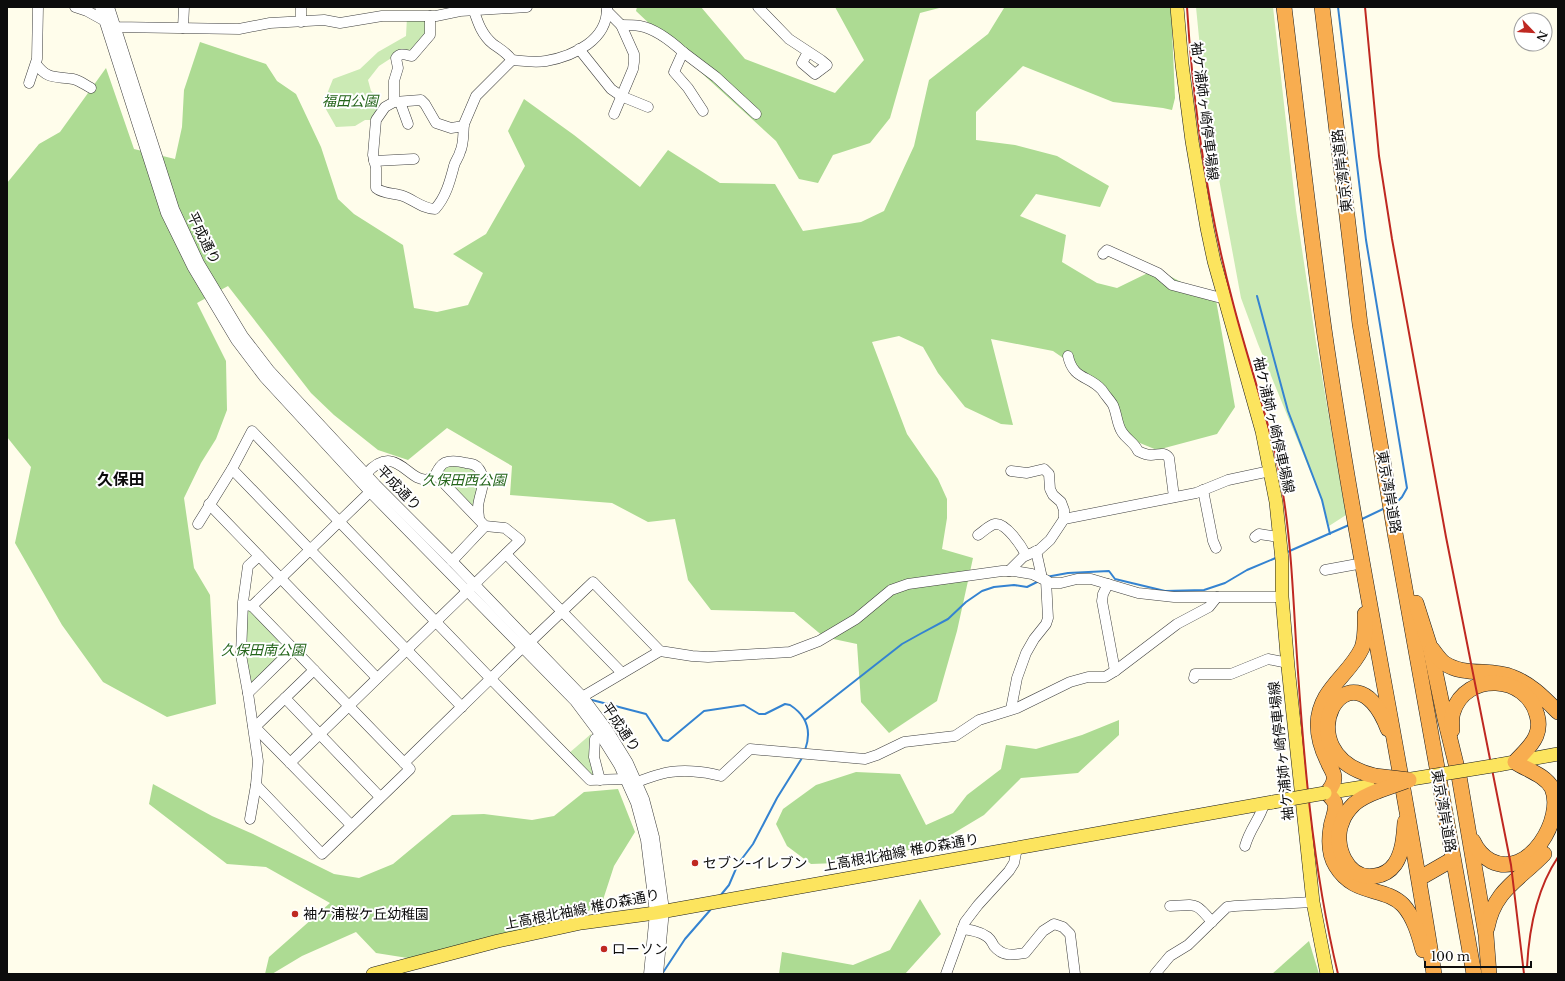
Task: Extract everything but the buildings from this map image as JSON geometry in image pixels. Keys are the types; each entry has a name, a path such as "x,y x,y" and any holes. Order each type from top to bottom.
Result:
{"highway":[{"path":"1284,7 1324,330 1363,563 1420,878 1434,974"},
{"name":"東京湾岸道路","path":"1322,7 1360,324 1452,859 1474,974"},
{"path":"1396,533 1430,646 1452,743 1471,837 1486,935 1489,974"},
{"path":"1363,563 1366,630 1362,646 1356,659 1325,696 1320,709 1318,722 1322,747 1333,772 1334,778 1326,793 1334,802 1335,809 1330,837 1332,857 1336,865 1349,881 1371,891 1395,899 1403,905 1410,915 1418,932 1429,974"},
{"path":"1430,646 1444,662 1450,666 1473,672 1500,673 1512,676 1522,681 1536,690 1558,712"},
{"path":"1452,743 1453,713 1461,697 1468,691 1481,684 1509,685 1524,693 1530,700 1534,707 1538,724 1535,737 1515,762 1548,782 1553,788 1556,797 1555,816 1546,837 1540,846 1527,858 1511,865 1496,863 1482,855 1475,846 1471,837"},
{"path":"1376,784 1366,774 1347,765 1335,751 1330,742 1328,722 1330,712 1338,697 1344,694 1357,693 1364,695 1372,701 1384,718 1397,752"},
{"path":"1407,806 1402,844 1395,864 1387,872 1380,875 1364,876 1351,869 1342,855 1339,835 1341,822 1355,804 1376,784 1409,780"},
{"path":"1486,935 1489,917 1499,896 1546,852 1558,834"},
{"path":"1420,878 1452,859"}],"main road":[{"name":"袖ケ浦姉ヶ崎停車場線","path":"1177,7 1182,64 1198,182 1214,262 1262,431 1276,502 1282,560 1282,598 1288,663 1313,902 1327,974"},
{"path":"1409,780 1558,754"},
{"path":"1326,793 1376,784"},
{"name":"上高根北袖線 椎の森通り","path":"373,974 521,936 581,923 660,911 1326,793"}],"street":[{"path":"29,83 37,59 38,7"},
{"path":"75,7 116,27 239,29 270,23 324,20 340,23 382,16 430,16 527,7"},
{"name":"平成通り","path":"100,7 166,213 193,268 236,340 264,377 373,489 467,592 527,644"},
{"name":"平成通り","path":"109,7 174,209 199,263 243,336 270,371 366,474 373,489 452,561 607,729 628,763 644,799 654,837 660,911 658,974"},
{"path":"183,28 184,7"},
{"path":"301,22 302,7"},
{"path":"758,7 789,39 808,52"},
{"path":"474,11 478,24 484,35 493,44 503,50 512,60 544,61 579,49 598,37 606,19 607,9"},
{"path":"607,9 621,25 634,54 633,69 614,114"},
{"path":"408,124 397,102 394,81 398,68 396,58 398,55 402,54 412,56 430,35 430,16"},
{"path":"621,25 640,26 670,40 683,52 716,77 756,114"},
{"path":"579,49 611,89 621,96 648,107"},
{"path":"683,52 674,72 688,88 703,111"},
{"path":"464,126 451,128 436,123 421,100 397,102 385,107 376,120 373,155 376,188 402,196 429,209 435,209 441,203 451,180 454,164 461,151 464,126 468,110 476,96 512,60"},
{"path":"36,64 42,72 49,77 75,79 91,88"},
{"path":"374,161 414,159"},
{"path":"1104,254 1107,250 1158,273 1172,285 1225,299"},
{"path":"1068,356 1070,366 1100,388 1105,394 1113,405 1121,431 1135,444 1138,451 1150,455 1163,453 1167,455 1174,497"},
{"path":"198,524 232,469 252,432 590,780 625,779"},
{"path":"366,474 379,464 389,462 399,465 423,480 436,475 444,463 456,461 474,465 479,468 484,482 478,506 482,522"},
{"path":"232,469 462,707"},
{"path":"1009,571 1026,556 1036,551 1050,540 1064,519 1061,502 1053,495 1050,489 1049,474 1044,469 1027,473 1011,472"},
{"path":"1064,519 1174,497 1203,490 1235,478 1270,471"},
{"path":"290,762 520,540 505,528 482,522 436,475"},
{"path":"247,605 280,577 373,489"},
{"path":"1203,490 1213,541 1216,548"},
{"path":"209,504 378,678"},
{"path":"452,561 482,522"},
{"path":"978,534 993,524 998,524 1014,537 1022,547 1026,556"},
{"path":"1255,536 1259,534 1279,537"},
{"path":"1010,709 1017,678 1026,653 1034,639 1046,624 1048,618 1044,579 1036,551"},
{"path":"506,554 622,673"},
{"path":"250,819 256,785 258,761 254,726 240,655 247,605 248,566 259,556"},
{"path":"1325,570 1363,563"},
{"path":"404,763 592,582 660,651 708,657 790,652 825,638 856,619 891,590 908,584 1009,571 1032,574 1051,582 1061,583 1077,579 1091,579 1138,593 1174,597 1282,598"},
{"path":"1108,584 1103,594 1102,601 1115,671"},
{"path":"636,782 662,774 678,772 710,773 721,776 750,749 864,759 877,755 904,742 954,736 979,720 1010,709 1053,691 1070,682 1088,677 1105,677 1177,624 1209,607 1217,597"},
{"path":"247,605 314,670 410,769 322,854 256,785"},
{"path":"248,693 293,649"},
{"path":"579,699 660,651"},
{"path":"1194,678 1195,674 1231,674 1268,659 1288,663"},
{"path":"254,726 314,670"},
{"path":"285,698 380,797"},
{"name":"平成通り","path":"579,699 619,765 636,803 646,840 660,911 649,974"},
{"path":"254,726 351,825"},
{"path":"595,739 594,756 600,780"},
{"path":"1245,846 1248,834 1269,803"},
{"path":"946,974 965,922 978,905 1009,871 1014,863 1017,848"},
{"path":"1155,974 1170,956 1188,945 1227,908 1313,902"},
{"path":"1170,906 1195,905 1203,910 1212,922"},
{"path":"962,929 974,930 988,936 996,948 1004,954 1014,955 1026,953 1043,931 1054,924 1063,927 1070,934 1074,974"}],"green space":[{"path":"637,7 701,7 745,59 835,93 864,60 835,7 943,7 920,13 890,118 870,143 833,155 818,183 799,179 776,141 636,11"},
{"path":"983,7 1171,7 1175,98 1172,110 1113,102 1023,66 976,112 976,140 1015,145 1057,156 1109,186 1100,207 1036,194 1020,216 1066,235 1062,262 1097,283 1117,288 1156,269 1216,300 1235,407 1217,434 1157,450 1130,439 1107,388 1053,351 991,339 1013,425 1001,424 965,407 938,373 923,347 899,336 872,342 907,434 938,479 947,499 947,518 942,549 973,558 957,631 937,701 889,733 861,702 857,644 824,637 794,612 711,610 688,580 675,519 648,522 612,503 510,495 512,466 447,428 408,460 378,450 334,415 311,393 228,286 197,303 226,361 227,410 216,439 201,463 184,498 194,568 210,595 216,704 167,717 103,682 62,625 15,543 31,467 7,437 7,183 39,144 60,132 106,68 134,149 175,159 182,127 184,90 200,42 266,64 277,81 296,94 321,147 338,199 354,214 403,245 414,308 437,312 468,305 483,273 453,254 486,234 525,166 508,131 524,99 574,135 640,187 668,150 720,183 775,184 803,231 861,222 884,211 914,146 929,80 988,34 1004,8"},
{"path":"1196,7 1273,7 1296,210 1316,342 1346,515 1329,526 1322,500 1258,344 1241,298 1206,109"},
{"name":"福田公園","path":"428,16 429,33 418,47 399,53 379,66 368,80 371,91 380,99 376,120 365,120 355,126 336,127 323,104 333,79 360,69 378,52 406,36 407,17"},
{"name":"久保田西公園","path":"474,465 481,473 479,519 436,475 440,467"},
{"name":"久保田南公園","path":"249,609 288,650 250,687 245,656 247,610"},
{"path":"1119,720 1119,735 1078,773 1021,778 984,815 939,842 864,862 811,864 787,846 776,824 783,809 816,785 856,772 900,774 926,825 953,813 967,795 1001,769 1006,745 1036,749 1082,735"},
{"path":"591,734 589,753 596,777 592,778 568,754"},
{"path":"153,784 212,816 253,834 334,874 359,878 393,864 452,815 484,814 532,820 554,816 584,792 618,789 635,832 614,866 601,906 570,918 414,959 376,953 356,932 302,956 272,974 265,974 269,957 330,903 266,867 227,864 149,804"},
{"path":"920,899 941,934 905,974 779,974 782,952 853,965 890,950"},
{"path":"1309,941 1319,974 1272,974"}],"waterway":[{"path":"1338,7 1366,240 1407,488 1402,497 1396,503"},
{"path":"1257,296 1288,411 1322,500 1330,534"},
{"path":"1360,520 1385,508"},
{"path":"1285,553 1349,525"},
{"path":"1046,577 1068,573 1109,571 1115,579 1165,591 1204,590 1225,583 1247,570 1278,557"},
{"path":"805,720 902,644 948,619 966,602 982,591 994,587 1014,585 1027,587 1039,581"},
{"path":"592,700 646,714 663,740 668,741 704,711 744,705 759,714 765,714 785,704 790,705 796,709 806,724 808,736 805,750"},
{"path":"720,896 729,885 738,864 753,844 777,798 802,758"},
{"path":"662,974 685,939 712,908"}],"railway":[{"path":"1187,7 1197,117 1215,227 1238,323 1273,445 1286,512 1290,549 1302,725 1310,809 1321,892 1338,974"},
{"path":"1365,7 1379,156 1392,239 1446,537 1511,865 1524,974"},
{"path":"1527,967 1535,910 1544,883 1558,857"}],"place":[{"name":"セブン-イレブン","path":"695,863"},
{"name":"袖ケ浦桜ケ丘幼稚園","path":"295,914"},
{"name":"ローソン","path":"604,949"}],"district":[{"name":"久保田","path":"121,479"}]}
